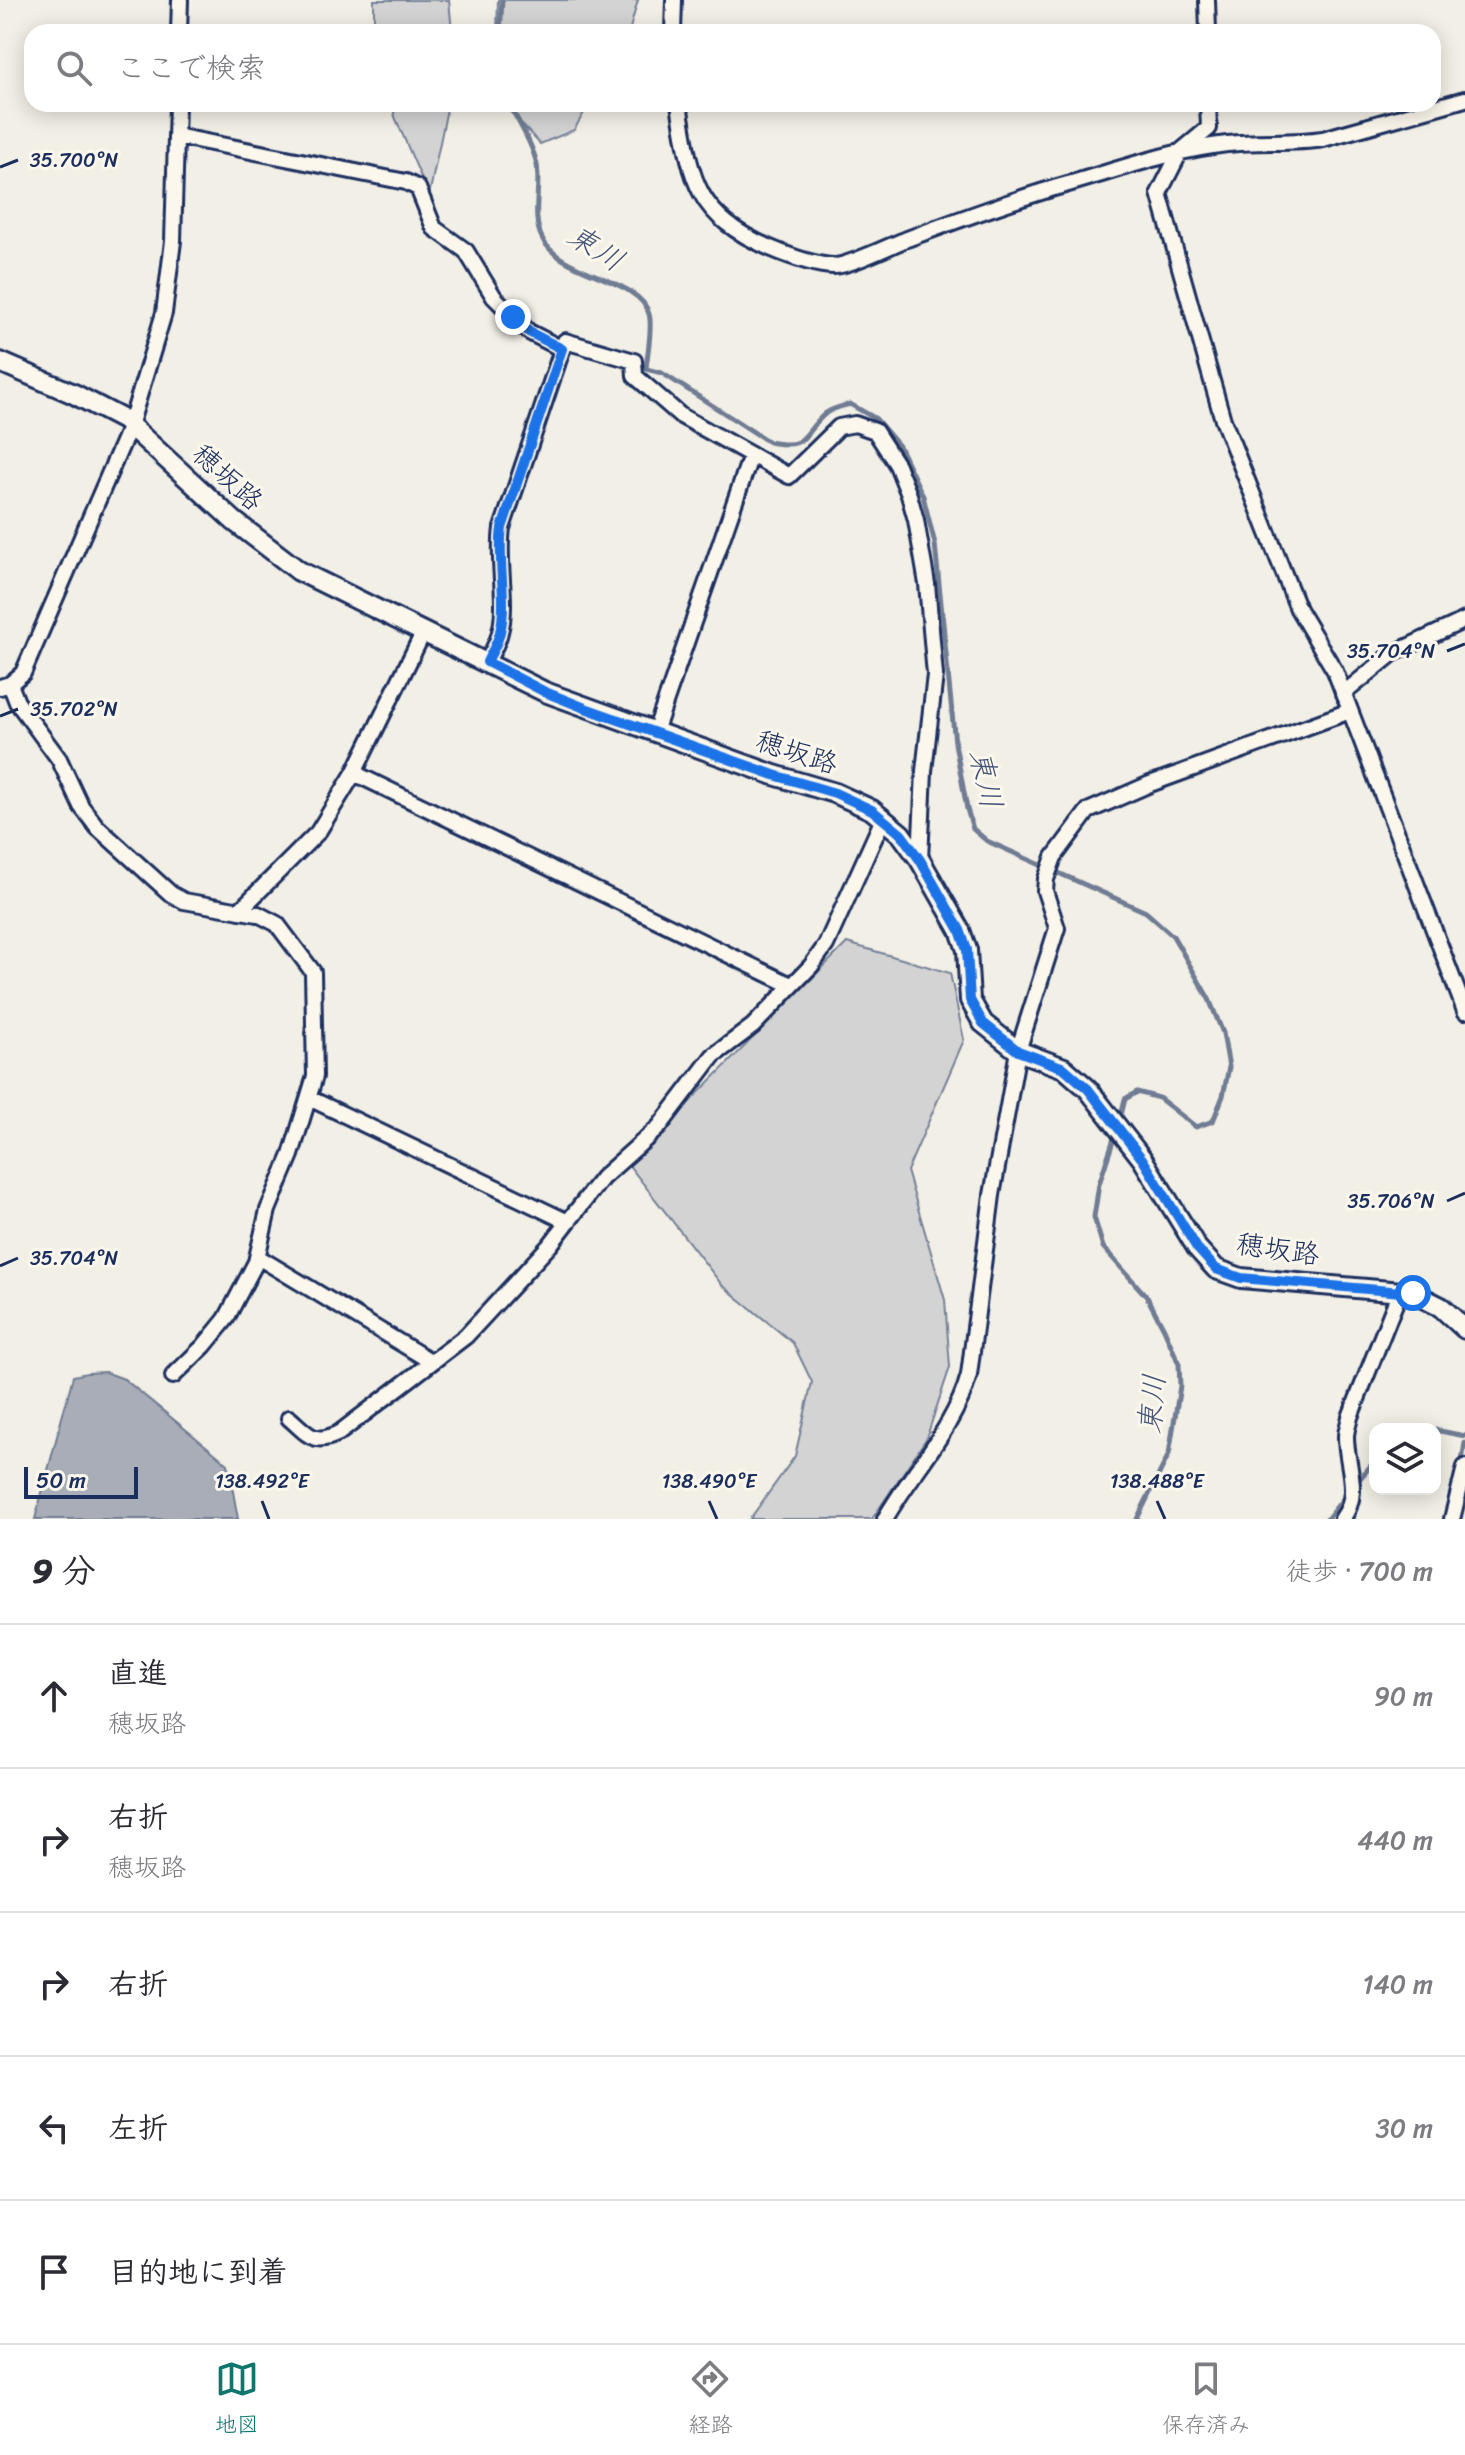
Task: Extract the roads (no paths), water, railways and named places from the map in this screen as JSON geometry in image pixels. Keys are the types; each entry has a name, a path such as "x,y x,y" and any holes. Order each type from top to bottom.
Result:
{"main road":[{"name":"穂坂路","path":"0,362 27,371 124,420 234,521 299,571 545,692 774,775 835,793 872,810 901,834 920,860 960,930 967,950 970,1000 983,1023 1018,1051 1064,1068 1088,1089 1159,1185 1197,1248 1216,1269 1241,1278 1400,1291 1424,1297 1441,1307 1465,1329"}],"street":[{"path":"179,24 180,0"},
{"path":"673,24 674,0"},
{"path":"1207,0 1208,24"},
{"path":"1441,106 1465,99"},
{"path":"173,1376 226,1319 258,1257 268,1210 291,1155 315,1076 313,972 277,924 258,914 184,901 171,894 97,827 81,806 59,759 5,686 23,673 130,426 164,313 173,241 177,112"},
{"path":"681,112 694,175 704,200 720,220 747,238 794,258 836,267 1047,189 1180,152 1228,144 1302,143 1419,112"},
{"path":"1208,112 1209,128 1180,152 1159,193 1223,420 1298,609 1335,671 1465,1011"},
{"path":"176,136 406,182 418,188 434,228 466,251 494,297 529,332 562,349"},
{"path":"487,662 500,634 502,618 499,545 502,528 565,341 634,361 635,376 681,416 789,476 839,427 855,424 875,431 897,465 909,495 927,584 935,675 924,771 920,860"},
{"path":"655,732 751,455"},
{"path":"1343,694 1392,654 1465,620"},
{"path":"239,911 318,832 354,773 424,631"},
{"path":"885,1519 963,1396 969,1375 992,1195 1018,1051 1057,928 1045,891 1054,857 1088,811 1150,784 1350,711"},
{"path":"354,773 791,985"},
{"path":"289,1418 314,1438 326,1440 466,1336 550,1245 602,1178 659,1127 713,1056 753,1026 811,966 826,945 883,819"},
{"path":"309,1098 568,1222"},
{"path":"258,1257 432,1362"},
{"path":"1342,1519 1352,1499 1353,1477 1346,1436 1350,1417 1400,1291"},
{"path":"1452,1519 1465,1467"}],"waterway":[{"name":"東川","path":"500,24 502,0"},
{"name":"東川","path":"513,112 537,165 537,221 542,238 551,250 565,260 631,292 643,302 650,320 646,369 662,373 769,442 798,442 826,413 850,404 876,419 899,446 923,496 935,544 955,743 973,829 987,841 1146,912 1173,936 1209,999 1223,1033 1229,1067 1223,1096 1213,1121 1196,1127 1159,1098 1137,1092 1125,1099 1119,1123"},
{"name":"東川","path":"1116,1132 1099,1184 1094,1217 1103,1247 1147,1297 1179,1364 1180,1386 1169,1454 1137,1519"},
{"path":"1441,1431 1465,1436"},
{"path":"1461,1467 1465,1443"},
{"path":"1355,1484 1369,1468"},
{"path":"1327,1519 1346,1495"}]}
